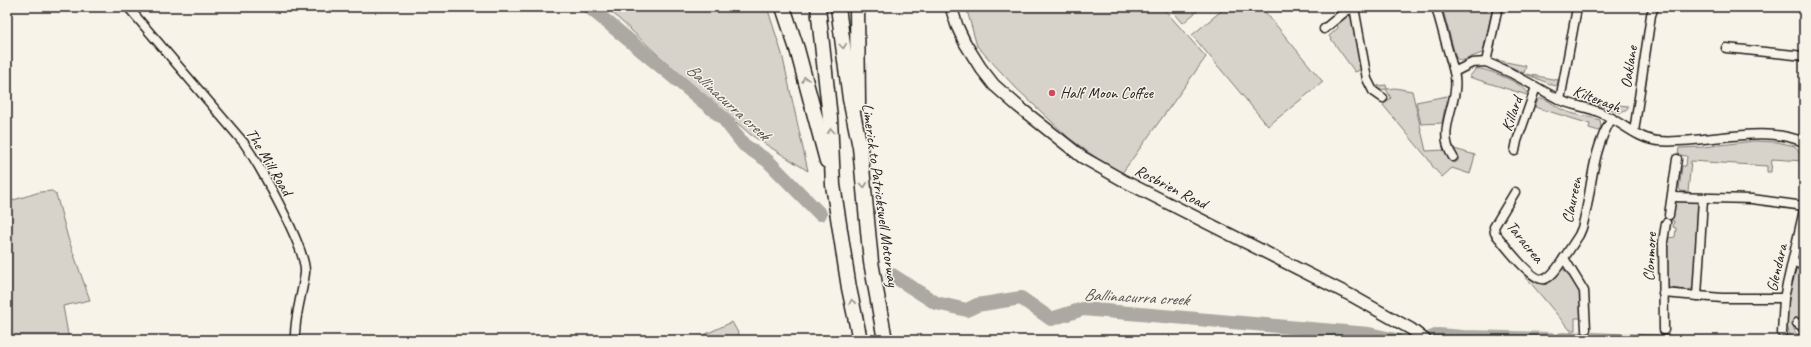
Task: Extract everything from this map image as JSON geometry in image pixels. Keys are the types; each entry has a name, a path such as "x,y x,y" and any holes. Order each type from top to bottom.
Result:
{"highway":[{"path":"783,7 797,49 833,185 849,288 860,340"},
{"path":"818,7 830,118 833,185"},
{"name":"Limerick to Patrickswell Motorway","path":"838,7 850,99 860,147 871,262 885,340"},
{"path":"857,7 860,147"}],"street":[{"name":"The Mill Road","path":"128,7 244,143 277,201 304,261 305,273 298,305 295,340"},
{"name":"Rosbrien Road","path":"951,7 957,26 965,43 980,67 994,85 1029,116 1082,157 1122,180 1352,296 1398,321 1423,338"},
{"path":"1324,29 1346,11 1354,7 1367,79 1373,91 1383,98"},
{"path":"1436,7 1454,72 1454,91 1447,120 1446,134 1447,148 1453,157"},
{"path":"1454,72 1472,64 1486,62 1498,7"},
{"name":"Oaklane","path":"1634,132 1651,15 1654,7"},
{"path":"1560,100 1577,8"},
{"path":"1726,48 1804,56"},
{"name":"Kilteragh","path":"1486,62 1536,86 1560,100 1600,112 1643,138 1658,141 1709,139 1764,134 1804,142"},
{"name":"Killard","path":"1515,151 1536,86"},
{"name":"Claureen","path":"1564,258 1582,228 1598,145 1612,118"},
{"path":"1677,159 1672,197 1703,199 1757,199 1804,206"},
{"name":"Taracrea","path":"1515,192 1494,227 1495,233 1530,273 1542,280 1547,278 1564,258"},
{"name":"Clonmore","path":"1664,330 1663,242 1672,197"},
{"path":"1697,296 1703,199"},
{"name":"Glendara","path":"1782,333 1784,298 1804,210"},
{"path":"1564,258 1584,291 1586,329"},
{"path":"1793,261 1804,266"},
{"name":"Clonmore","path":"1663,293 1722,298 1784,298"},
{"path":"1797,323 1804,328"},
{"path":"1801,340 1804,336"}],"shaded area":[{"path":"606,7 767,7 782,54 808,171 751,135 657,54"},
{"path":"966,7 1162,7 1206,57 1122,173 1109,167 1069,138 1015,87 977,46"},
{"path":"1169,7 1202,7 1183,23"},
{"path":"1226,7 1261,7 1323,82 1268,126 1192,35"},
{"path":"1442,7 1493,7 1482,53 1461,61 1456,58"},
{"path":"1772,7 1804,7 1804,9 1802,12"},
{"path":"1347,14 1351,17 1363,69 1355,72 1329,36 1338,28 1337,23"},
{"path":"1496,60 1526,66 1524,73"},
{"path":"1476,69 1481,69 1504,77 1525,89 1528,93 1527,95 1469,77"},
{"path":"1526,74 1558,80 1558,84 1555,86"},
{"path":"1386,85 1387,89 1395,88 1412,91 1426,151 1444,150 1449,160 1454,163 1458,161 1458,155 1451,148 1475,155 1470,174 1452,168 1442,177 1383,105 1391,98 1386,89 1379,90 1375,88 1377,86"},
{"path":"1447,96 1442,123 1421,124 1416,102"},
{"path":"1541,98 1567,112 1600,120 1601,126 1599,131 1589,128 1590,124 1535,107 1537,101"},
{"path":"1592,102 1628,106 1627,110 1621,113"},
{"path":"1754,141 1777,142 1795,146 1804,161 1772,159 1771,172 1767,172 1767,166 1691,161 1688,192 1681,191 1679,189 1682,166 1686,166 1687,156 1678,155 1679,148 1703,147"},
{"path":"52,191 56,194 68,238 90,300 63,306 69,340 7,340 7,202 40,192"},
{"path":"1678,201 1696,202 1699,206 1694,285 1693,288 1687,291 1667,287 1667,242 1668,238 1675,237 1676,228 1673,227 1674,221 1671,221 1674,204"},
{"path":"1799,268 1804,270 1804,323 1796,317 1794,328 1799,337 1797,340 1793,340 1789,333 1786,316 1790,290 1796,270"},
{"path":"1562,269 1568,272 1580,292 1581,318 1575,318 1575,330 1570,330 1524,275 1525,273 1538,283 1545,284"},
{"path":"732,322 742,340 693,340"},
{"path":"1570,332 1772,339 1790,336 1792,340 1576,340"}],"waterway":[{"name":"Ballinacurra creek","path":"589,7 723,118 744,145 768,161 820,214"},
{"name":"Ballinacurra creek","path":"892,275 936,303 967,310 977,305 1021,298 1051,319 1083,309 1369,334 1396,340"},
{"name":"Ballinacurra creek","path":"1426,340 1438,335 1550,339"},
{"name":"Ballinacurra creek","path":"1562,339 1588,340"}],"place":[{"name":"Half Moon Coffee","path":"1052,93"}]}
